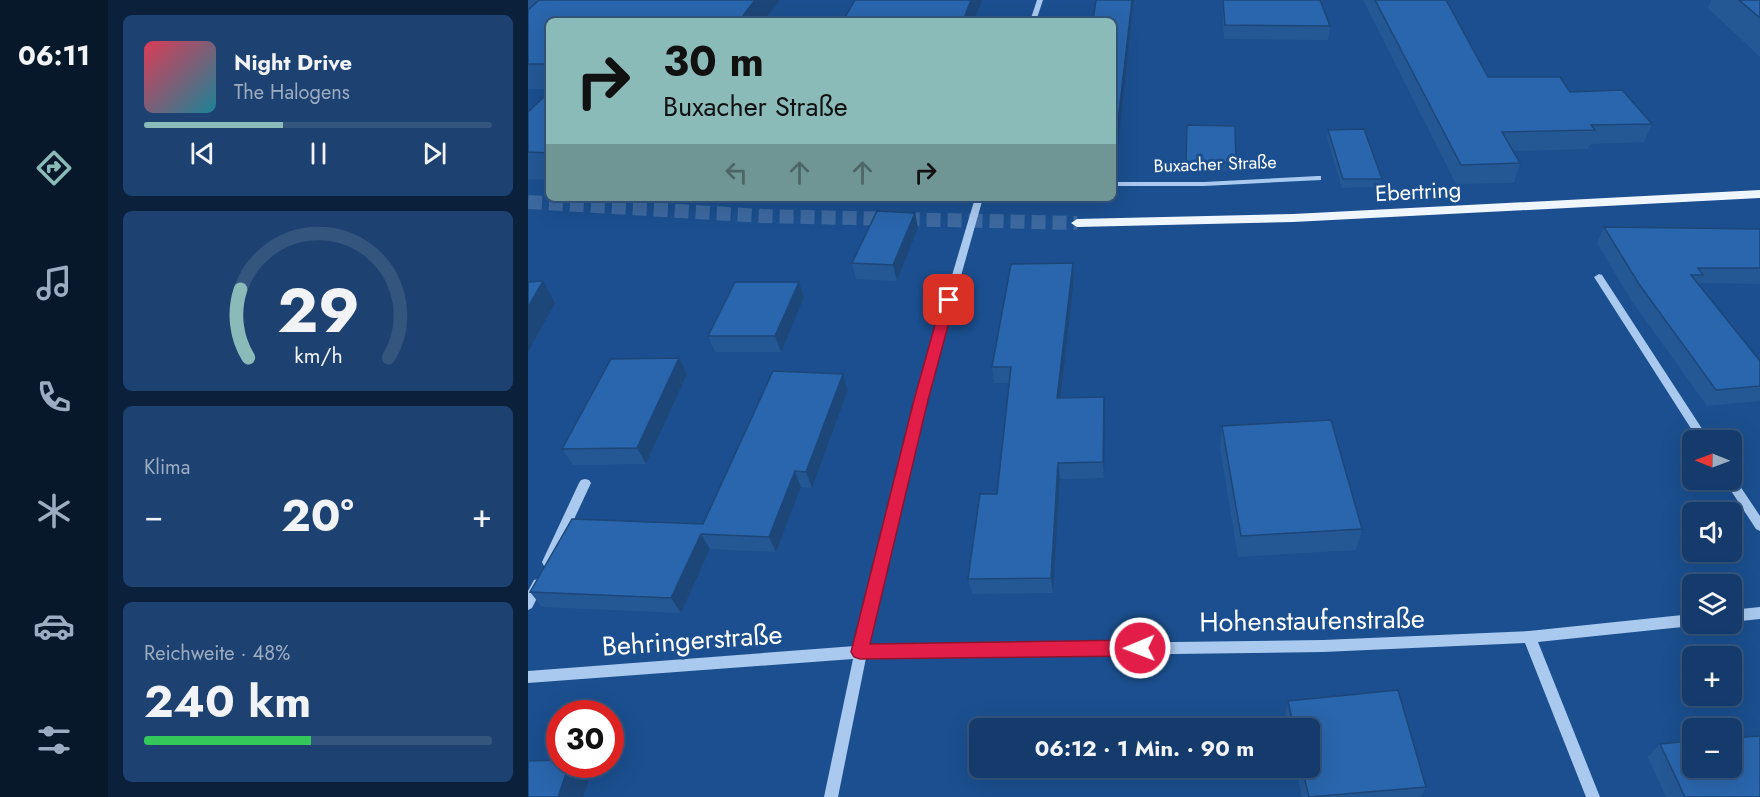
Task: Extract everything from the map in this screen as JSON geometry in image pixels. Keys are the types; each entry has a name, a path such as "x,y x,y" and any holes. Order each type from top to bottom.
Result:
{"main road":[{"name":"Ebertring","path":"1077,223 1305,217 1760,194"}],"street":[{"path":"1035,18 1040,0"},
{"name":"Buxacher Straße","path":"1116,184 1204,184 1318,178"},
{"path":"831,797 860,652 932,356 978,201"},
{"path":"1599,277 1698,430"},
{"path":"528,604 585,483"},
{"path":"1737,490 1760,526"},
{"path":"1742,615 1760,613"},
{"name":"Hohenstaufenstraße","path":"860,652 1323,646 1529,637 1682,621"},
{"path":"1529,637 1593,797"},
{"name":"Behringerstraße","path":"528,677 860,652"}],"building":[{"path":"539,0 755,0 741,18 546,18 546,64 528,64 528,10"},
{"path":"855,0 971,0 964,18 845,18"},
{"path":"1096,0 1132,0 1116,139 1116,18 1093,18"},
{"path":"1223,0 1320,0 1330,26 1225,25"},
{"path":"1375,0 1446,0 1488,77 1560,77 1570,92 1622,90 1652,124 1591,125 1595,130 1502,132 1520,163 1461,165"},
{"path":"1739,0 1760,0 1760,18"},
{"path":"546,95 546,153 528,152 528,112"},
{"path":"1187,125 1235,126 1236,163 1186,162"},
{"path":"1364,129 1382,179 1343,179 1328,130"},
{"path":"877,211 915,213 893,265 852,263"},
{"path":"1604,227 1760,229 1760,268 1698,268 1703,275 1691,275 1760,361 1760,386 1716,390 1639,284"},
{"path":"1073,263 1057,398 1104,397 1103,462 1058,463 1051,578 968,579 980,494 997,494 1011,367 992,367 1011,264"},
{"path":"543,281 528,307 528,282"},
{"path":"735,282 799,282 775,336 708,336"},
{"path":"679,358 637,448 562,449 611,359"},
{"path":"773,371 843,374 806,472 795,471 769,537 701,534 671,598 530,592 572,519 703,524"},
{"path":"1331,420 1362,529 1241,536 1222,426"},
{"path":"1398,690 1426,787 1309,797 1304,778 1320,778 1320,718 1292,718 1288,701"},
{"path":"1760,736 1760,797 1685,797 1660,744 1682,742 1682,778 1742,778 1742,737"},
{"path":"546,760 546,778 565,778 558,797 528,797 528,761"}],"tunnel":[{"path":"528,202 762,216 1077,223"}],"route":[{"path":"949,300 932,356 898,490 860,652 1140,648"}]}
